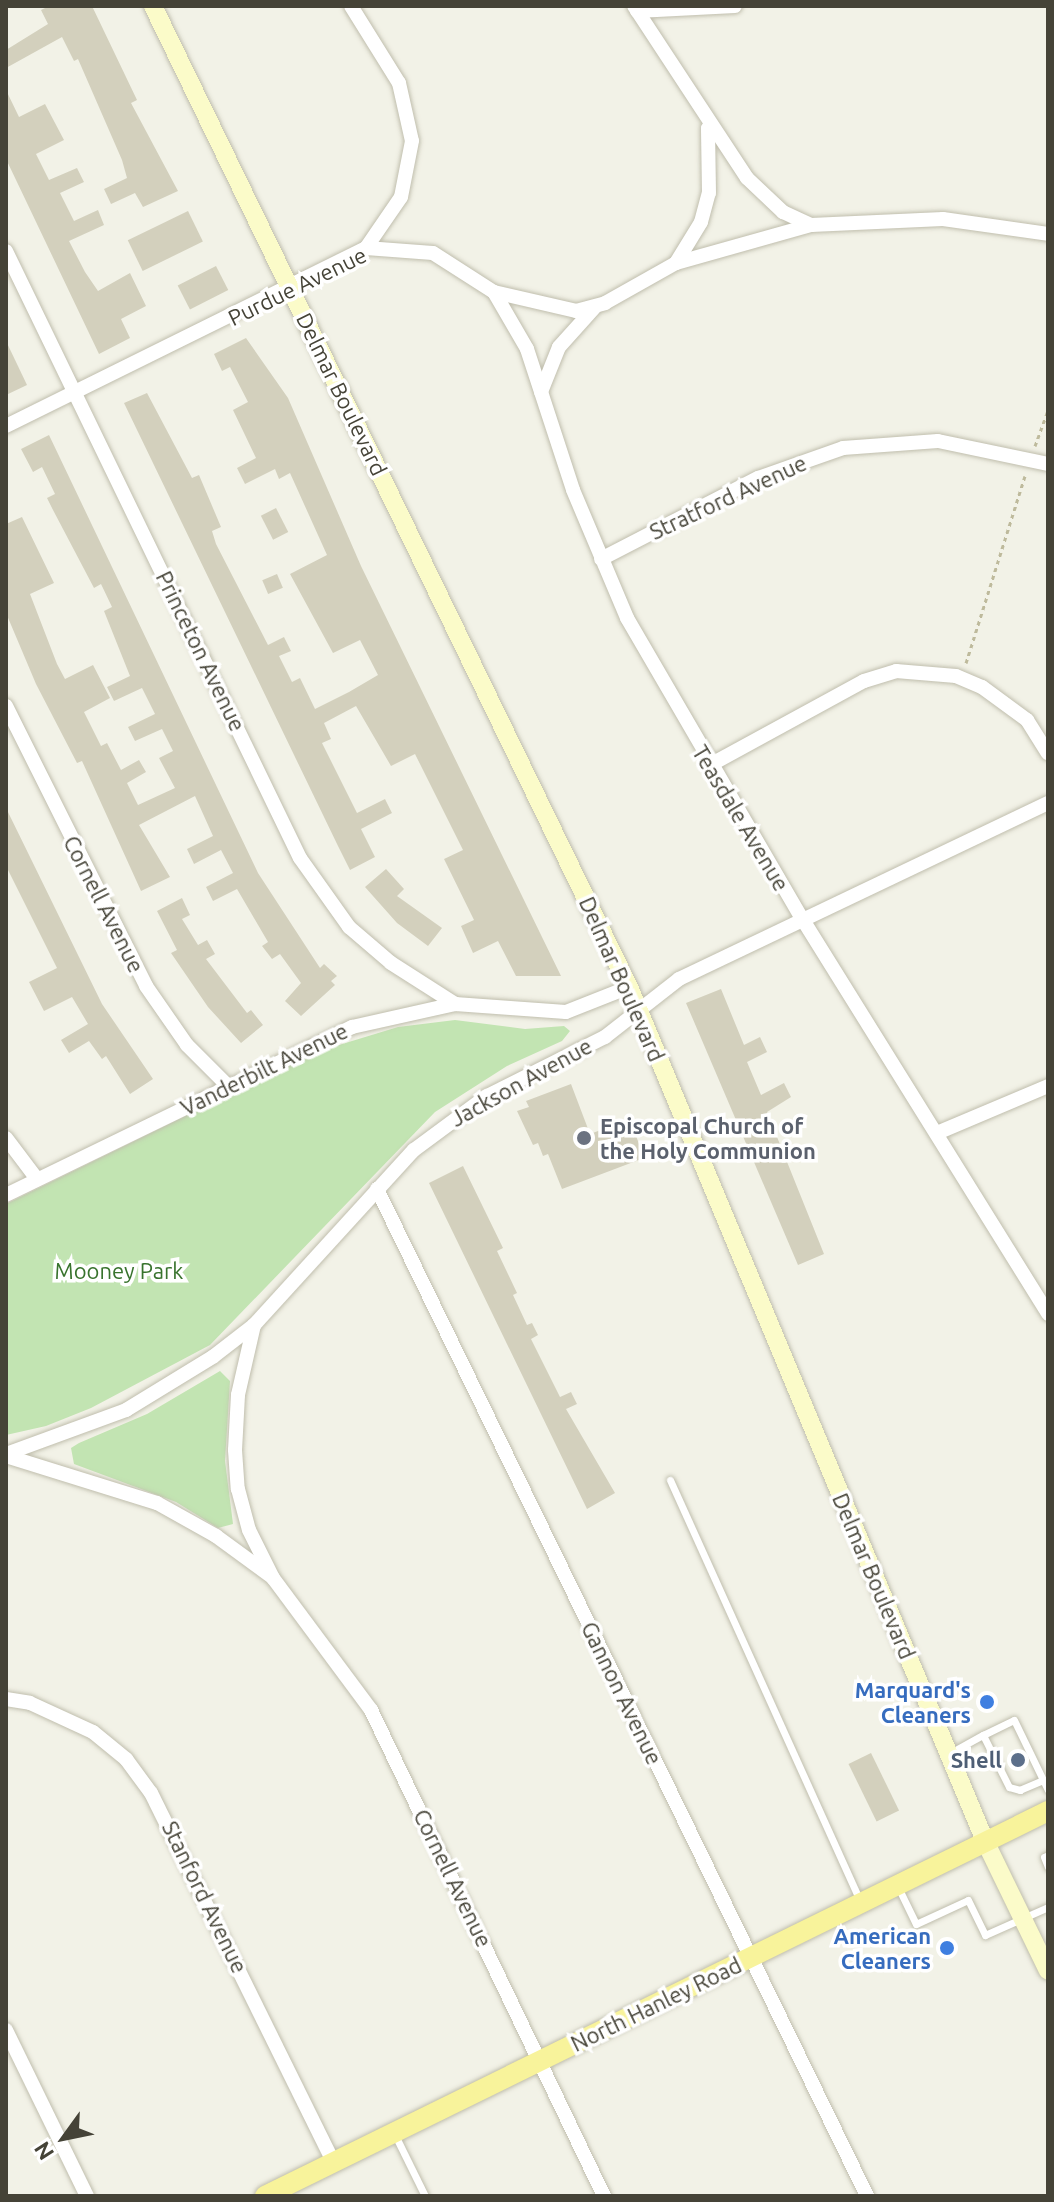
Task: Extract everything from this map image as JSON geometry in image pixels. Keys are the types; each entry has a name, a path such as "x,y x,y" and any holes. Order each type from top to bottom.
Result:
{"main road":[{"name":"Delmar Boulevard","path":"153,6 629,987 985,1841 1048,1971"},
{"name":"North Hanley Road","path":"265,2196 1048,1811"}],"street":[{"path":"351,6 399,83 412,141 401,197 366,248"},
{"path":"636,9 735,6"},
{"path":"636,9 706,121 766,199 811,225"},
{"path":"676,263 701,222 709,193 706,121"},
{"name":"Purdue Avenue","path":"541,393 559,347 596,307 676,263 811,225 943,219 1048,234"},
{"name":"Purdue Avenue","path":"6,426 291,288 366,248 433,253 494,292 551,309 596,307"},
{"name":"Princeton Avenue","path":"6,251 320,890 349,927 391,963 455,1004"},
{"name":"Teasdale Avenue","path":"494,292 517,325 601,559 627,618 803,920 1048,1314"},
{"name":"Stratford Avenue","path":"601,559 758,478 843,448 938,441 1048,464"},
{"path":"710,765 864,681 896,671 960,678 1006,701 1027,720 1048,753"},
{"name":"Cornell Avenue","path":"6,706 146,986 187,1045 228,1086"},
{"name":"Jackson Avenue","path":"6,1455 126,1410 176,1382 254,1325 377,1189 449,1121 525,1075 605,1037 679,979 1048,803"},
{"name":"Vanderbilt Avenue","path":"6,1195 352,1027 455,1004 566,1012 629,987"},
{"path":"937,1133 1048,1086"},
{"path":"6,1138 37,1179"},
{"name":"Gannon Avenue","path":"377,1189 867,2196"},
{"name":"Cornell Avenue","path":"254,1325 238,1395 238,1489 249,1530 273,1578 371,1710 542,2060 604,2196"},
{"name":"Cornell Avenue","path":"6,1455 157,1503 216,1536 273,1578"},
{"name":"Stanford Avenue","path":"6,1699 40,1707 93,1732 126,1759 151,1793 334,2163"},
{"path":"6,2030 87,2196"}],"lane":[{"path":"670,1480 861,1903"},
{"path":"948,1753 1014,1720 1019,1740 1048,1790"},
{"path":"983,1735 1006,1773 1009,1787 1020,1790 1043,1780"},
{"path":"1048,1855 1044,1857 1048,1867"},
{"path":"897,1885 916,1924 968,1900 985,1935 1048,1907"},
{"path":"394,2133 425,2196"}],"path":[{"path":"960,678 1048,410"}],"green space":[{"name":"Mooney Park","path":"455,1020 525,1029 564,1026 570,1031 562,1041 507,1066 435,1112 210,1345 91,1408 46,1426 6,1435 6,1204 316,1052 398,1027"},
{"path":"220,1371 230,1381 225,1461 233,1524 218,1528 176,1502 74,1464 71,1448 147,1414"}],"building":[{"path":"49,6 92,6 137,100 131,103 178,191 143,207 135,193 111,204 104,189 127,178 122,160 78,59 74,61 62,37 6,68 6,50 48,24 41,10"},
{"path":"6,90 19,117 45,104 64,140 36,154 49,180 77,168 84,182 60,193 74,221 98,210 104,225 69,241 85,272 98,291 130,273 146,306 121,319 130,338 99,354 6,159"},
{"path":"188,211 203,242 143,271 128,240"},
{"path":"216,266 228,290 190,310 178,286"},
{"path":"246,338 288,398 361,566 561,976 516,976 498,941 473,953 461,926 474,920 444,859 463,850 415,754 391,766 356,706 324,723 331,739 322,743 357,813 385,799 392,813 361,829 375,857 350,870 338,846 124,403 147,393 192,478 199,475 221,527 212,531 216,544 268,645 284,637 291,651 279,656 292,682 300,678 315,709 349,692 378,675 360,640 333,653 290,574 327,555 290,473 279,479 275,469 245,484 237,468 256,458 233,410 248,402 230,367 222,371 214,354"},
{"path":"6,341 27,385 6,395"},
{"path":"49,435 258,873 320,968 324,964 337,976 331,981 335,985 301,1016 285,1001 301,983 280,954 272,959 262,946 268,942 237,889 213,901 206,887 233,873 221,850 194,864 187,849 213,836 195,796 139,825 170,877 141,891 82,761 77,763 36,684 6,613 6,524 22,517 54,583 30,594 57,664 65,679 93,665 110,698 84,712 101,746 107,743 121,770 139,760 146,772 127,783 138,805 175,788 159,758 173,751 162,729 135,741 128,727 155,714 142,688 114,701 107,687 130,676 104,611 112,607 101,584 94,588 47,498 55,494 42,467 33,472 21,449"},
{"path":"276,508 288,532 273,540 261,516"},
{"path":"277,574 283,588 268,594 262,580"},
{"path":"6,808 102,1004 153,1079 130,1094 106,1056 102,1059 89,1041 69,1053 61,1040 88,1024 72,997 44,1011 29,982 57,968 6,866"},
{"path":"386,869 404,889 397,896 442,928 428,946 397,923 365,887"},
{"path":"182,898 190,915 182,919 198,945 207,940 215,954 206,959 247,1013 251,1010 263,1025 241,1043 208,1007 171,953 177,950 157,911"},
{"path":"721,989 744,1045 760,1037 767,1052 747,1062 761,1095 784,1083 791,1097 767,1112 824,1254 798,1265 686,1003"},
{"name":"Episcopal Church of the Holy Communion","path":"571,1084 590,1134 630,1119 644,1158 562,1189 548,1154 543,1156 538,1143 533,1145 517,1111 529,1107 526,1101"},
{"path":"463,1166 503,1248 497,1251 517,1293 513,1295 527,1325 532,1323 538,1335 531,1339 560,1397 571,1392 577,1404 566,1409 615,1493 587,1509 429,1183"},
{"path":"871,1753 899,1811 877,1821 849,1764"}],"place":[{"name":"Episcopal Church of the Holy Communion","path":"584,1138"},
{"name":"Marquard's Cleaners","path":"987,1702"},
{"name":"Shell","path":"1018,1760"},
{"name":"American Cleaners","path":"947,1948"}]}
